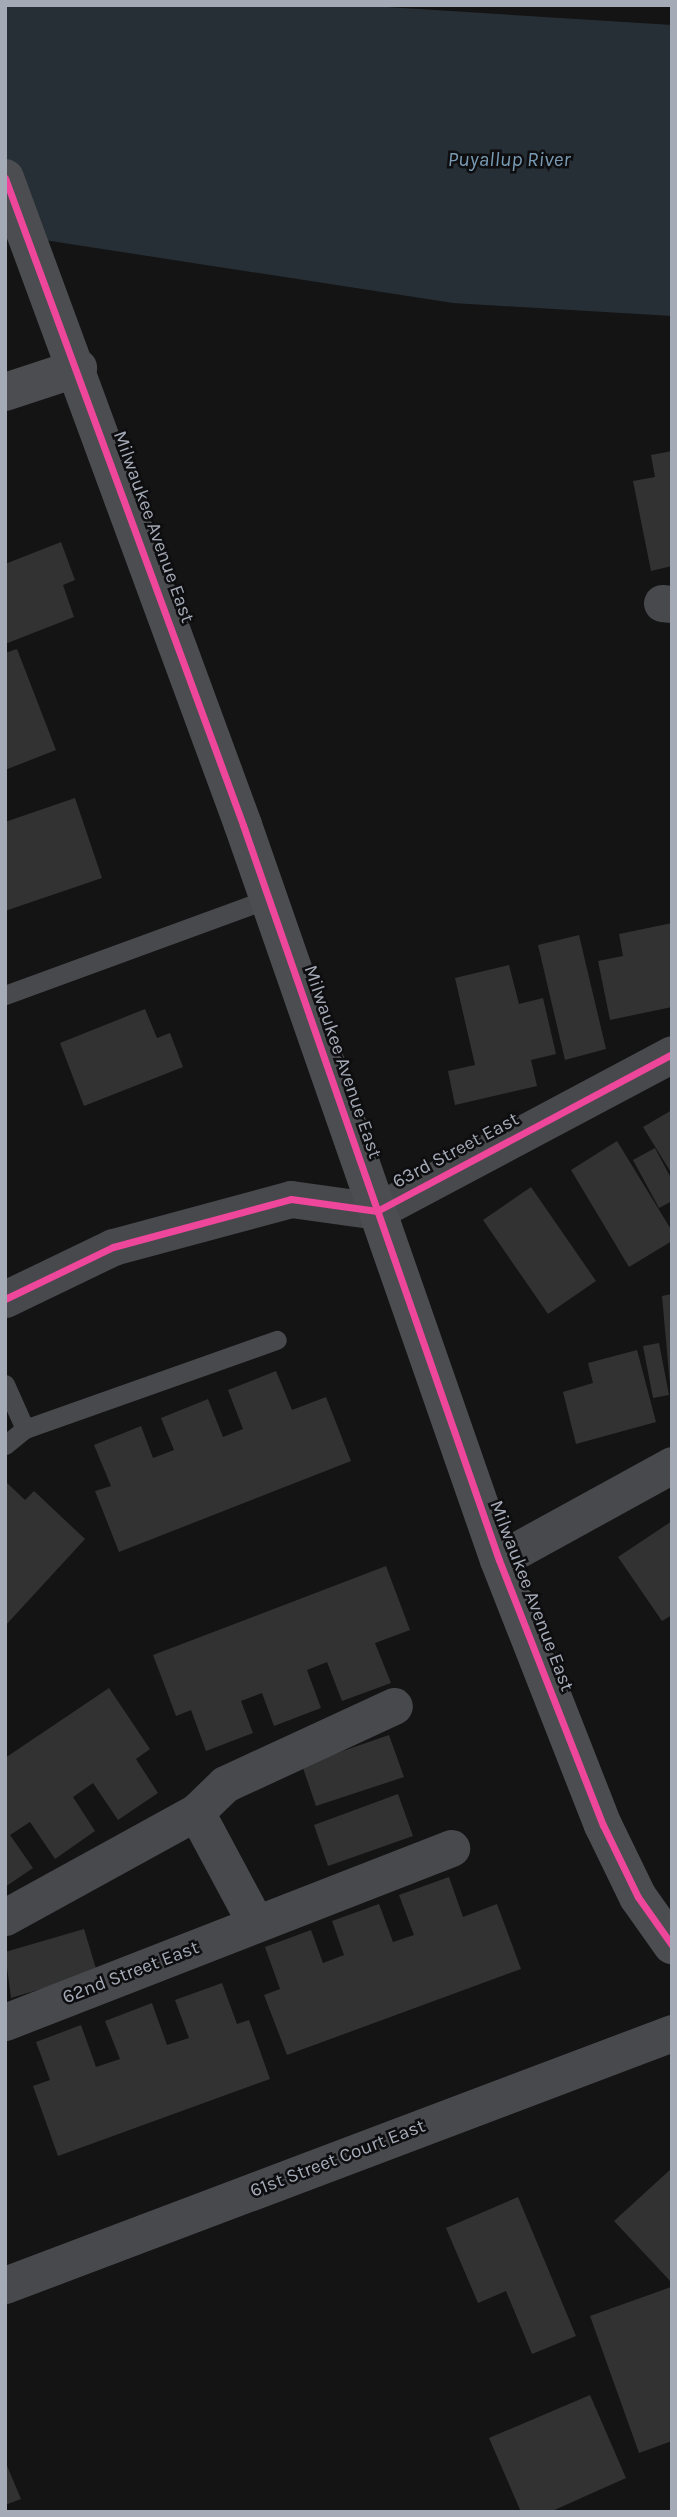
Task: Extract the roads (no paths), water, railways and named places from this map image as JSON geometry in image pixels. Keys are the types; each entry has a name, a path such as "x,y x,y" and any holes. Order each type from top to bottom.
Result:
{"street":[{"name":"Milwaukee Avenue East","path":"5,178 78,368 268,899 499,1560 603,1825 638,1897 672,1945"},
{"path":"5,392 78,368"},
{"name":"63rd Street East","path":"5,1299 113,1247 291,1199 377,1211 672,1054"},
{"path":"499,1560 672,1465"},
{"path":"5,1917 196,1812 225,1784 394,1706"},
{"path":"196,1812 256,1924"},
{"name":"62nd Street East","path":"5,2022 451,1848"},
{"name":"61st Street Court East","path":"5,2286 672,2033"}],"lane":[{"path":"5,995 268,899"},
{"path":"5,1445 25,1429 277,1340"},
{"path":"5,1384 25,1429"}],"water":[{"name":"Puyallup River","path":"5,5 355,5 672,25 672,316 453,303 5,234"}]}
